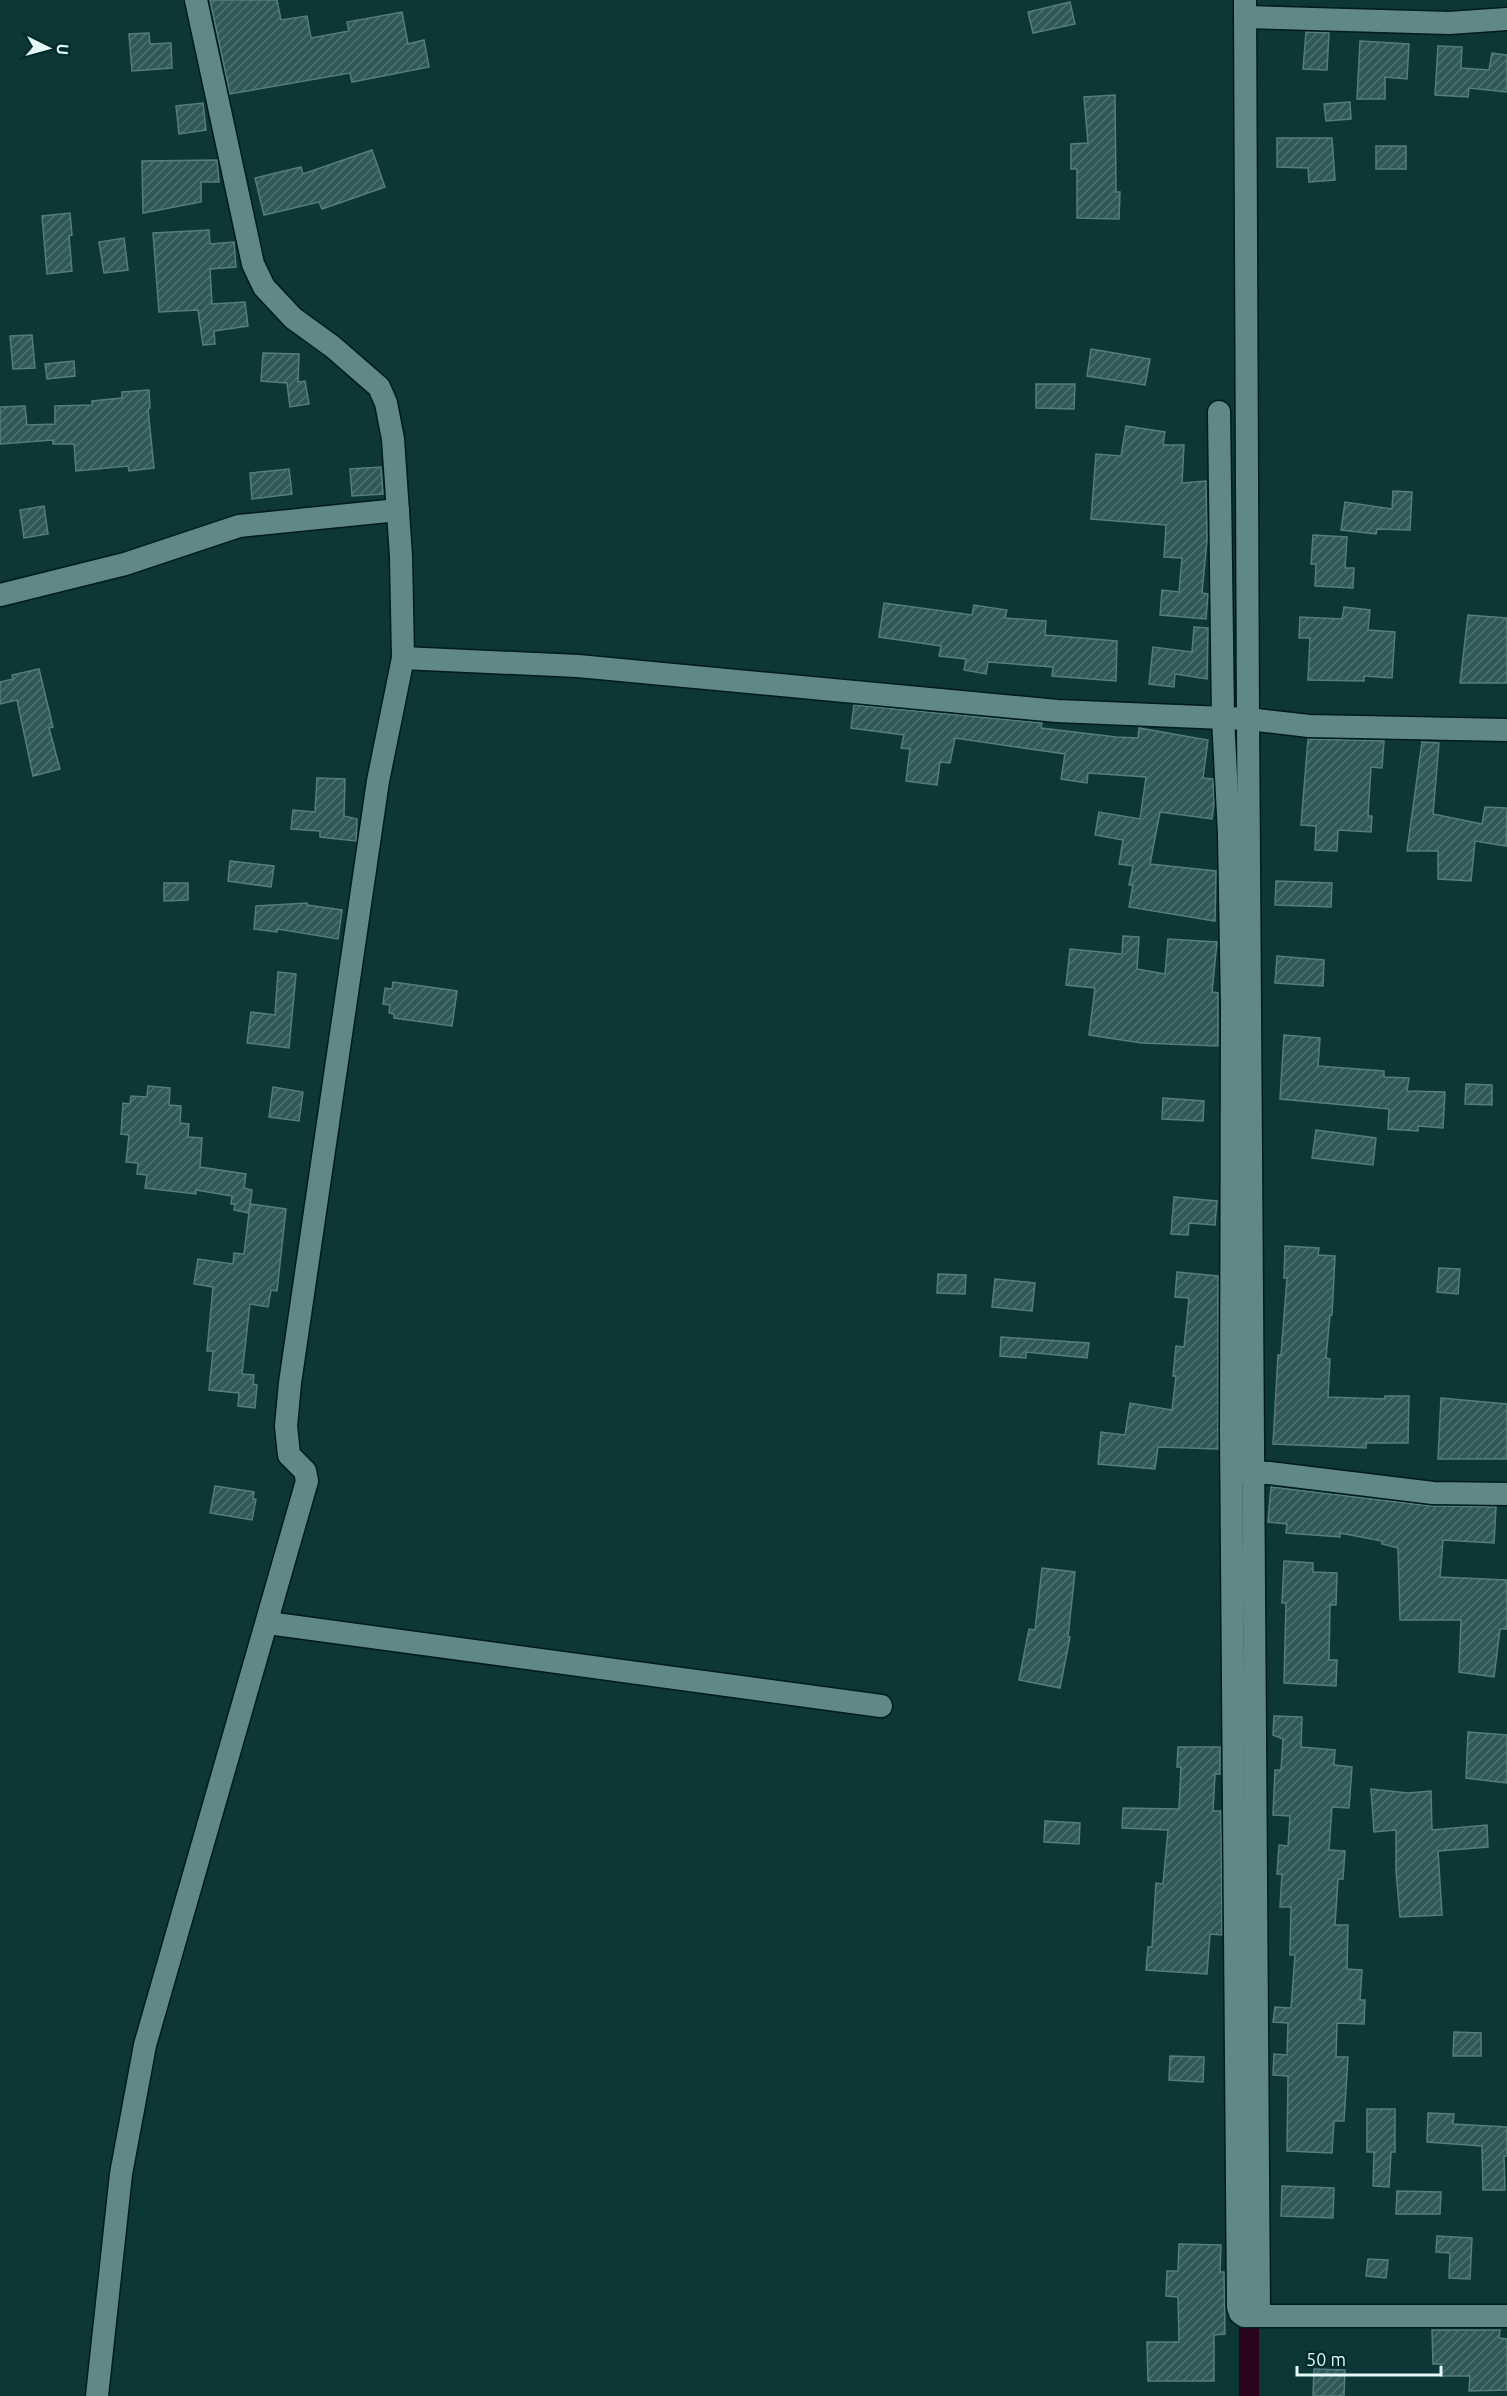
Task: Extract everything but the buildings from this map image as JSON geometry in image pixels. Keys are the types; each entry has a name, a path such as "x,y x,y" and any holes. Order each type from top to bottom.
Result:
{"street":[{"path":"97,2396 121,2174 145,2045 268,1623 307,1480 305,1471 289,1455 286,1426 290,1383 378,781 403,657 398,510 390,418 379,387 333,347 294,318 264,287 253,264 196,0"},
{"path":"1507,19 1449,23 1245,9 1248,719 1239,2307 1240,2313 1252,2316 1507,2316"},
{"path":"1219,412 1223,718 1228,834 1242,1472"},
{"path":"0,595 125,564 239,526 398,510"},
{"path":"403,657 578,666 1057,711 1248,719 1309,726 1507,730"},
{"path":"1242,1472 1432,1493 1507,1494"},
{"path":"268,1623 881,1706"}],"waterway":[{"path":"1249,2303 1249,2396"}]}
